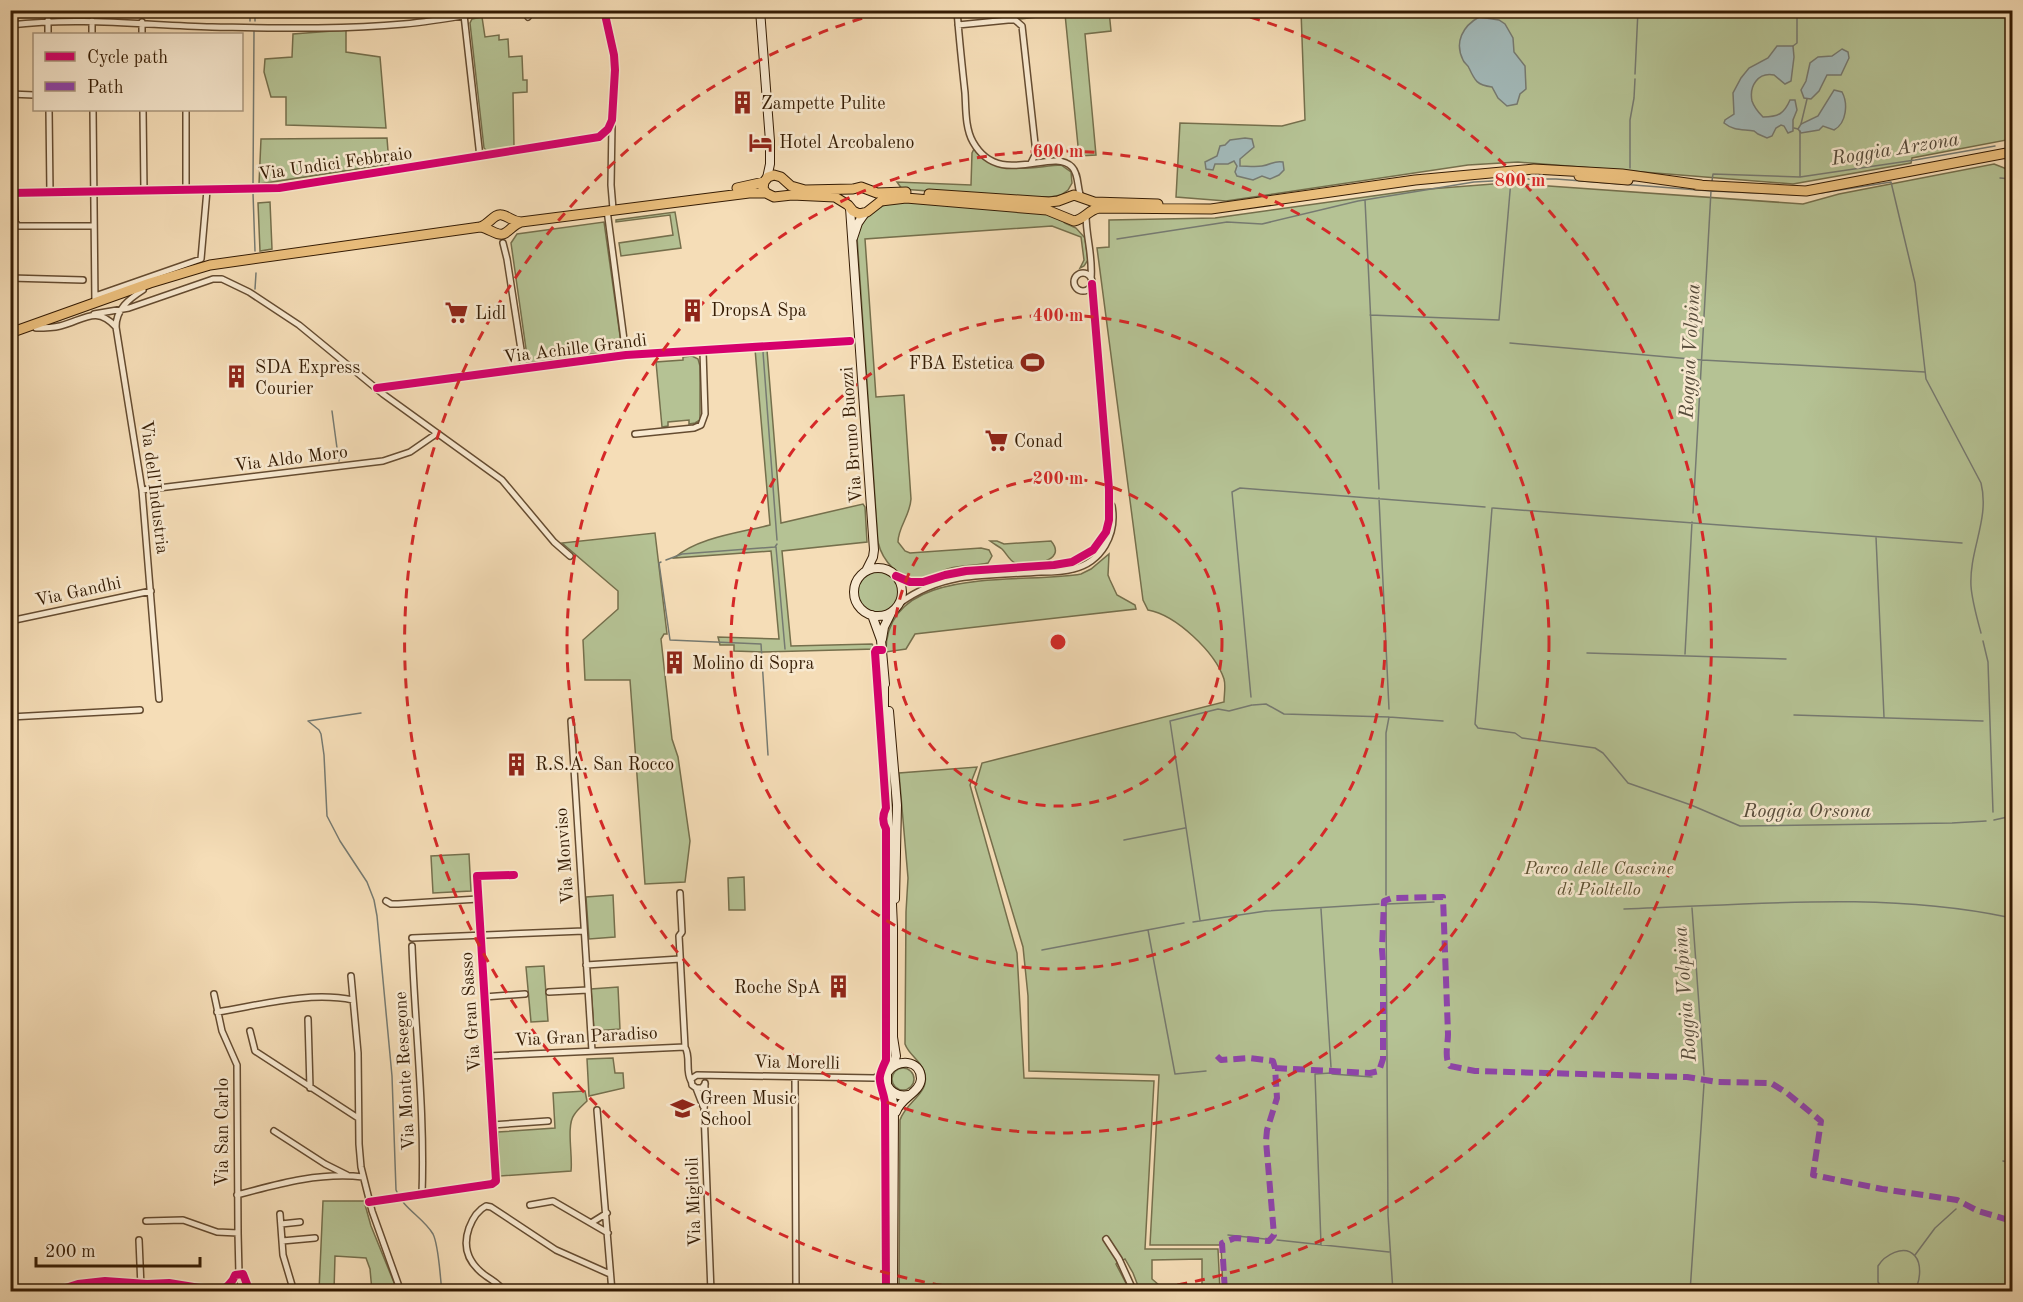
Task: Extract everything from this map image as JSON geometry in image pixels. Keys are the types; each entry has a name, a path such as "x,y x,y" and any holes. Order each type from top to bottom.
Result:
{"main road":[{"path":"760,10 771,148 774,166 782,179 785,190 781,195"},
{"path":"766,194 763,188 771,148"},
{"path":"1086,213 1102,208 1188,210 1227,207 1414,180 1520,170 1560,169 1622,174 1701,185 1806,191 2013,152"},
{"path":"675,201 765,180 774,175 794,188 805,190 861,187 877,193 913,192 1048,202 1074,195 1094,202 1227,207"},
{"path":"849,207 848,195 853,189"},
{"path":"870,191 874,196 873,206"},
{"path":"10,335 95,299 233,261 480,227 501,230 521,222 675,201 748,193 766,194 772,197 781,195 830,196 839,199 856,213 865,213 873,206 891,199 906,198 1044,210 1069,219 1081,219 1086,213 1087,205 1081,197"},
{"path":"1067,197 1061,208 1069,219"},
{"name":"Via Bruno Buozzi","path":"849,207 874,550 866,571"},
{"name":"Via Bruno Buozzi","path":"852,245 856,228 865,213"},
{"path":"10,335 142,290 180,274"},
{"name":"Via Bruno Buozzi","path":"874,550 886,569"},
{"path":"881,640 891,613 900,603 902,590 896,576 886,569 874,568 866,571 856,581 854,596 859,607 872,615 881,616 891,613"},
{"path":"872,615 881,640 884,681 893,927 893,1038 896,1056 887,1073 894,1101 893,1292"},
{"path":"893,1038 898,1049 916,1068 921,1078 918,1088 901,1102 894,1118"},
{"path":"893,1065 899,1062 909,1063"},
{"path":"889,1088 900,1096 909,1095"},
{"path":"64,1292 95,1284 141,1287 164,1292"},
{"path":"231,1290 242,1291"}],"street":[{"path":"10,25 48,20 186,25 356,27 407,23 499,10"},
{"path":"523,10 528,17"},
{"path":"604,10 615,64 610,210 626,356"},
{"path":"957,10 971,139 985,157 998,164 1026,166 1031,163 1064,162 1074,169 1081,197"},
{"path":"464,15 480,157"},
{"path":"48,20 48,33"},
{"path":"958,25 1015,20 1022,26 1035,150 1031,163"},
{"path":"92,21 92,33"},
{"path":"142,22 142,33"},
{"path":"186,25 186,33"},
{"path":"10,94 33,95"},
{"path":"49,111 50,193"},
{"path":"93,111 95,299 201,259 207,190"},
{"path":"143,111 144,191"},
{"path":"186,111 186,190"},
{"path":"599,137 609,129 612,118"},
{"path":"599,137 608,140 612,145"},
{"name":"Via Undici Febbraio","path":"12,193 287,187 599,137"},
{"path":"1067,197 1076,180"},
{"path":"12,193 15,220 18,226 94,226"},
{"path":"896,576 910,582 923,582 956,573 1054,565 1080,559 1093,550 1106,532 1110,514 1109,489 1086,213"},
{"path":"1069,219 1082,228 1088,237"},
{"path":"501,230 524,369"},
{"path":"1091,256 1089,266 1075,282 1077,287 1091,297 1095,309"},
{"path":"1082,274 1087,274 1091,281"},
{"path":"10,278 82,280"},
{"path":"36,328 61,326 102,311 121,309 213,279 222,279 255,295 299,325 383,394 502,480 554,542 570,556"},
{"path":"1082,290 1087,290 1091,281"},
{"path":"121,309 127,301 142,290"},
{"name":"Via dell'Industria","path":"121,309 116,327 142,490 159,699"},
{"path":"94,314 109,319 116,327"},
{"name":"Via Achille Grandi","path":"377,388 626,356 850,342"},
{"path":"635,434 694,428 701,425 705,414 703,351"},
{"name":"Via Aldo Moro","path":"142,490 383,461 410,452 436,434"},
{"path":"900,603 916,591 956,579 1063,571 1083,566 1099,554 1113,531 1114,514 1109,489"},
{"name":"Via Gandhi","path":"10,621 151,591"},
{"path":"10,717 141,710"},
{"name":"Via Monviso","path":"572,721 592,1051"},
{"name":"Via Gran Sasso","path":"422,1194 495,1182 497,1179 477,876 514,875"},
{"path":"680,893 682,932 679,936 685,1047 688,1074 704,1111"},
{"path":"386,901 398,904 478,898"},
{"path":"412,938 584,931"},
{"name":"Via Monte Resegone","path":"412,946 423,1117 422,1194"},
{"path":"586,965 681,959"},
{"path":"351,976 358,1053 359,1150 363,1177 369,1203 401,1292"},
{"path":"549,992 588,990"},
{"name":"Via San Carlo","path":"214,994 222,1031 237,1065 237,1195 239,1274 242,1291"},
{"name":"Via Gran Sasso","path":"484,997 525,994"},
{"path":"218,1012 303,999 353,1000"},
{"path":"308,1019 310,1088"},
{"path":"250,1031 255,1051 358,1118"},
{"name":"Via Gran Paradiso","path":"488,1056 685,1047"},
{"path":"688,1063 691,1070 705,1083 704,1111"},
{"name":"Via Morelli","path":"874,1078 887,1073"},
{"path":"691,1081 699,1075"},
{"name":"Via Morelli","path":"699,1075 874,1078 882,1081 889,1088"},
{"name":"Via Morelli","path":"705,1083 711,1077 719,1076"},
{"path":"795,1077 796,1292"},
{"path":"696,1089 702,1088 705,1083"},
{"path":"597,1110 612,1292"},
{"name":"Via Miglioli","path":"704,1111 711,1292"},
{"path":"492,1125 548,1121"},
{"path":"273,1131 325,1164 348,1175"},
{"path":"323,1177 325,1164"},
{"path":"237,1195 288,1182 323,1177 348,1175 363,1177"},
{"path":"369,1203 422,1194"},
{"path":"530,1205 553,1201 608,1233"},
{"path":"504,1292 499,1285 475,1266 466,1250 466,1238 470,1225 486,1206 491,1207 556,1250 610,1274"},
{"path":"591,1223 607,1213"},
{"path":"280,1214 283,1255 294,1292"},
{"path":"146,1221 183,1220 213,1231 238,1233"},
{"path":"281,1224 300,1222"},
{"path":"282,1241 315,1238"},
{"path":"1106,1239 1119,1259 1134,1292"},
{"path":"139,1240 141,1287"},
{"name":"Via San Carlo","path":"231,1290 239,1274"}],"green space":[{"path":"997,11 1109,11 1111,31 1085,34 1096,155 1079,156 1065,14 1020,19 998,18"},
{"path":"1301,11 2006,11 2012,91 2012,139 1912,158 1911,163 1793,184 1518,162 1468,165 1226,201 1176,197 1180,123 1282,126 1305,120"},
{"path":"482,17 485,37 499,35 499,40 508,39 509,57 522,56 523,80 527,80 527,92 513,93 514,147 487,151 484,148 470,23 472,19"},
{"path":"346,30 346,52 380,57 386,128 286,125 286,97 271,97 264,72 265,59 292,57 293,34"},
{"path":"387,138 389,164 259,184 261,139"},
{"path":"974,149 994,164 1004,167 1061,165 1071,172 1072,183 1061,195 1050,197 994,196 902,189 897,182 971,185"},
{"name":"Parco delle Cascine di Pioltello","path":"1994,164 2012,171 2012,1291 1223,1291 1221,1245 1150,1245 1159,1075 1029,1071 1028,996 1023,947 975,787 982,763 1224,702 1224,679 1212,658 1193,636 1170,619 1148,610 1143,600 1097,248 1109,247 1109,220 1215,218 1416,190 1506,183 1803,204 1839,194"},
{"path":"894,201 1049,213 1076,228 1085,238 1088,260 1080,268 1084,260 1081,237 1052,226 865,239 876,397 904,395 911,499 898,542 905,551 910,553 981,548 989,550 992,556 988,563 951,568 920,579 906,577 893,568 883,556 878,542 857,237 866,218 882,206"},
{"path":"270,202 272,249 260,251 258,203"},
{"path":"675,212 681,248 621,256 619,243 673,235 670,215 616,222 616,220"},
{"path":"604,222 622,350 528,363 511,243 517,234"},
{"path":"755,349 767,350 781,523 863,504 865,507 867,542 782,551 791,646 872,644 875,649 763,652 734,651 734,645 720,645 718,637 779,639 771,551 674,558 707,540 770,525"},
{"path":"692,356 698,359 700,366 700,420 689,424 689,420 668,422 668,426 662,427 656,362 683,360 683,357"},
{"path":"655,533 667,634 664,634 661,639 672,739 678,757 690,841 685,882 645,884 630,680 585,680 583,640 618,609 618,591 562,543"},
{"path":"990,541 1004,544 1051,541 1055,554 1051,558 1036,563 1015,563 1002,549"},
{"path":"1109,554 1108,575 1117,595 1135,605 1136,609 915,634 906,649 886,652 892,623 908,603 932,591 961,583 1081,574"},
{"path":"878,570 893,577 900,592 893,607 878,614 863,607 856,592 863,577"},
{"path":"977,767 970,785 1017,953 1024,1078 1154,1081 1145,1249 1218,1249 1220,1291 1202,1291 1202,1259 1152,1260 1152,1279 1159,1285 1156,1289 1158,1291 1140,1291 1125,1259 1116,1264 1130,1291 899,1292 900,1120 907,1107 922,1091 926,1079 922,1067 905,1044 908,878 899,773"},
{"path":"469,854 471,891 433,893 431,856"},
{"path":"744,877 745,910 729,910 728,878"},
{"path":"613,895 615,937 589,939 586,897"},
{"path":"544,966 548,1021 531,1022 526,967"},
{"path":"618,987 620,1029 594,1031 591,989"},
{"path":"613,1058 615,1073 623,1073 624,1088 589,1096 587,1059"},
{"path":"903,1068 911,1071 914,1079 911,1087 903,1090 895,1087 892,1079 895,1071"},
{"path":"585,1091 587,1101 578,1109 570,1126 571,1171 500,1176 498,1132 555,1128 553,1093"},
{"path":"323,1201 364,1201 371,1226 395,1285 380,1288 380,1291 372,1291 370,1269 366,1258 335,1256 334,1291 319,1291"}],"water":[{"path":"1479,17 1499,20 1505,24 1513,38 1514,52 1525,66 1526,89 1520,94 1517,104 1507,106 1498,98 1492,87 1477,82 1463,60 1459,47 1462,35 1468,25"},
{"path":"1777,46 1793,46 1791,81 1785,84 1774,75 1759,78 1753,85 1752,101 1763,117 1780,114 1790,100 1795,100 1797,110 1793,120 1793,131 1788,133 1781,125 1776,128 1772,136 1767,138 1754,131 1728,126 1724,123 1734,114 1733,93 1741,78 1749,68 1768,58"},
{"path":"1842,49 1848,52 1849,58 1841,75 1827,75 1819,91 1811,99 1804,98 1801,90 1806,81 1810,63 1818,57 1832,56"},
{"path":"1834,90 1842,92 1845,102 1842,123 1834,130 1823,126 1819,130 1801,133 1798,129 1801,124 1818,116"},
{"path":"1252,139 1254,147 1240,159 1240,166 1260,166 1283,162 1284,170 1270,179 1262,176 1253,180 1237,176 1235,172 1237,166 1234,161 1228,164 1215,164 1213,170 1206,169 1205,162 1217,156 1220,146 1230,140"}],"waterway":[{"path":"250,10 250,21"},
{"path":"255,10 255,21"},
{"path":"1473,10 1479,17"},
{"path":"1635,74 1638,10"},
{"name":"Roggia Volpina","path":"1793,46 1797,43 1797,10"},
{"path":"253,185 254,31"},
{"path":"1630,168 1630,120 1635,79"},
{"path":"1801,124 1807,99"},
{"name":"Roggia Volpina","path":"1794,128 1798,129"},
{"name":"Roggia Volpina","path":"1712,181 1713,174 1800,177 1800,131"},
{"name":"Roggia Arzona","path":"1800,177 1995,146"},
{"path":"2000,178 2012,179"},
{"path":"1517,179 1556,179 1711,191 1804,195"},
{"path":"1117,239 1227,222 1262,224 1358,201 1474,182 1511,180 1499,320 1370,315"},
{"path":"1821,193 1891,182 1915,283 1926,379 1981,483 1983,509 1971,573 1971,586 1981,633"},
{"name":"Roggia Volpina","path":"1693,513 1711,191"},
{"path":"253,193 255,251"},
{"path":"1365,200 1379,489"},
{"path":"255,289 256,273"},
{"path":"1510,343 1702,360 1925,372"},
{"path":"763,352 777,540"},
{"path":"332,411 337,448"},
{"path":"338,454 339,461"},
{"path":"1251,697 1232,492 1240,488 1485,507"},
{"path":"1379,498 1389,709"},
{"name":"Roggia Orsona","path":"1492,508 1475,724 1478,728 1515,733 1522,738 1595,748 1603,753 1628,783 1691,805 1740,826 1986,821"},
{"path":"1493,508 1962,543"},
{"path":"1685,654 1692,522"},
{"path":"1876,537 1884,717"},
{"path":"666,560 682,554 775,547 777,544"},
{"path":"776,547 785,649"},
{"path":"661,562 659,563 670,640 761,644 768,755"},
{"path":"1983,641 1988,662 1993,812"},
{"path":"1587,653 1786,659"},
{"path":"1253,705 1266,704 1284,714 1443,721"},
{"path":"1200,920 1170,721 1218,709 1229,711 1252,705"},
{"path":"308,721 361,713"},
{"path":"1794,715 1983,721"},
{"path":"1386,895 1386,733 1389,717"},
{"path":"308,721 321,734 327,816 340,841 367,882 374,900 392,1076 396,1190 403,1202 433,1234 438,1254 442,1292"},
{"name":"Roggia Orsona","path":"1994,820 2012,816"},
{"path":"1124,840 1185,828"},
{"path":"1387,904 1434,902"},
{"path":"1624,909 1864,902 1960,909 2007,917"},
{"path":"1193,922 1266,911 1379,904"},
{"path":"1386,904 1388,1215 1393,1292"},
{"name":"Roggia Volpina","path":"1692,908 1704,1075"},
{"path":"1321,909 1331,1067"},
{"path":"1042,950 1184,923"},
{"path":"1148,930 1175,1074 1206,1071"},
{"path":"1321,1245 1315,1074 1331,1073"},
{"path":"1332,1074 1372,1077"},
{"name":"Roggia Volpina","path":"1690,1292 1704,1084"},
{"path":"2003,1161 2012,1163"},
{"path":"1915,1255 1935,1228 1956,1209"},
{"path":"1228,1235 1265,1239"},
{"path":"1277,1240 1389,1252"},
{"path":"1885,1292 1878,1282 1878,1266 1889,1255 1900,1251 1910,1252 1919,1264 1919,1280 1912,1292"},
{"path":"1691,1284 1783,1292"}],"marked path":[{"path":"1275,1068 1370,1073 1379,1071 1383,1059 1384,901 1392,898 1443,897 1447,1055 1450,1066 1475,1071 1687,1077 1717,1082 1771,1083 1821,1121 1813,1175 1882,1189 1957,1200 1978,1211 2012,1221"},
{"path":"1217,1056 1221,1060 1250,1058 1273,1061 1277,1098 1266,1141 1274,1235 1269,1241 1235,1238 1222,1243 1225,1292"}],"cycle path":[{"path":"10,193 279,188 599,137 608,129 612,120 615,70 604,10"},
{"path":"896,576 910,582 923,582 966,571 1072,562 1093,550 1106,532 1109,520 1109,489 1092,284"},
{"path":"377,388 626,355 850,341"},
{"path":"882,650 875,652 886,808 883,819 886,829 886,1060 880,1078 885,1102 886,1292"},
{"path":"369,1202 492,1184 496,1181 477,876 514,875"},
{"path":"53,1292 78,1284 105,1281 169,1283 218,1291 228,1285 235,1275 243,1274 250,1292"}],"place":[{"name":"Zampette Pulite","path":"743,103"},
{"name":"Hotel Arcobaleno","path":"761,142"},
{"name":"DropsA Spa","path":"693,310"},
{"name":"Lidl","path":"457,313"},
{"name":"FBA Estetica","path":"1032,363"},
{"name":"SDA Express Courier","path":"237,377"},
{"name":"Conad","path":"996,441"},
{"name":"Molino di Sopra","path":"674,663"},
{"name":"R.S.A. San Rocco","path":"517,764"},
{"name":"Roche SpA","path":"839,987"},
{"name":"Green Music School","path":"682,1108"}]}
